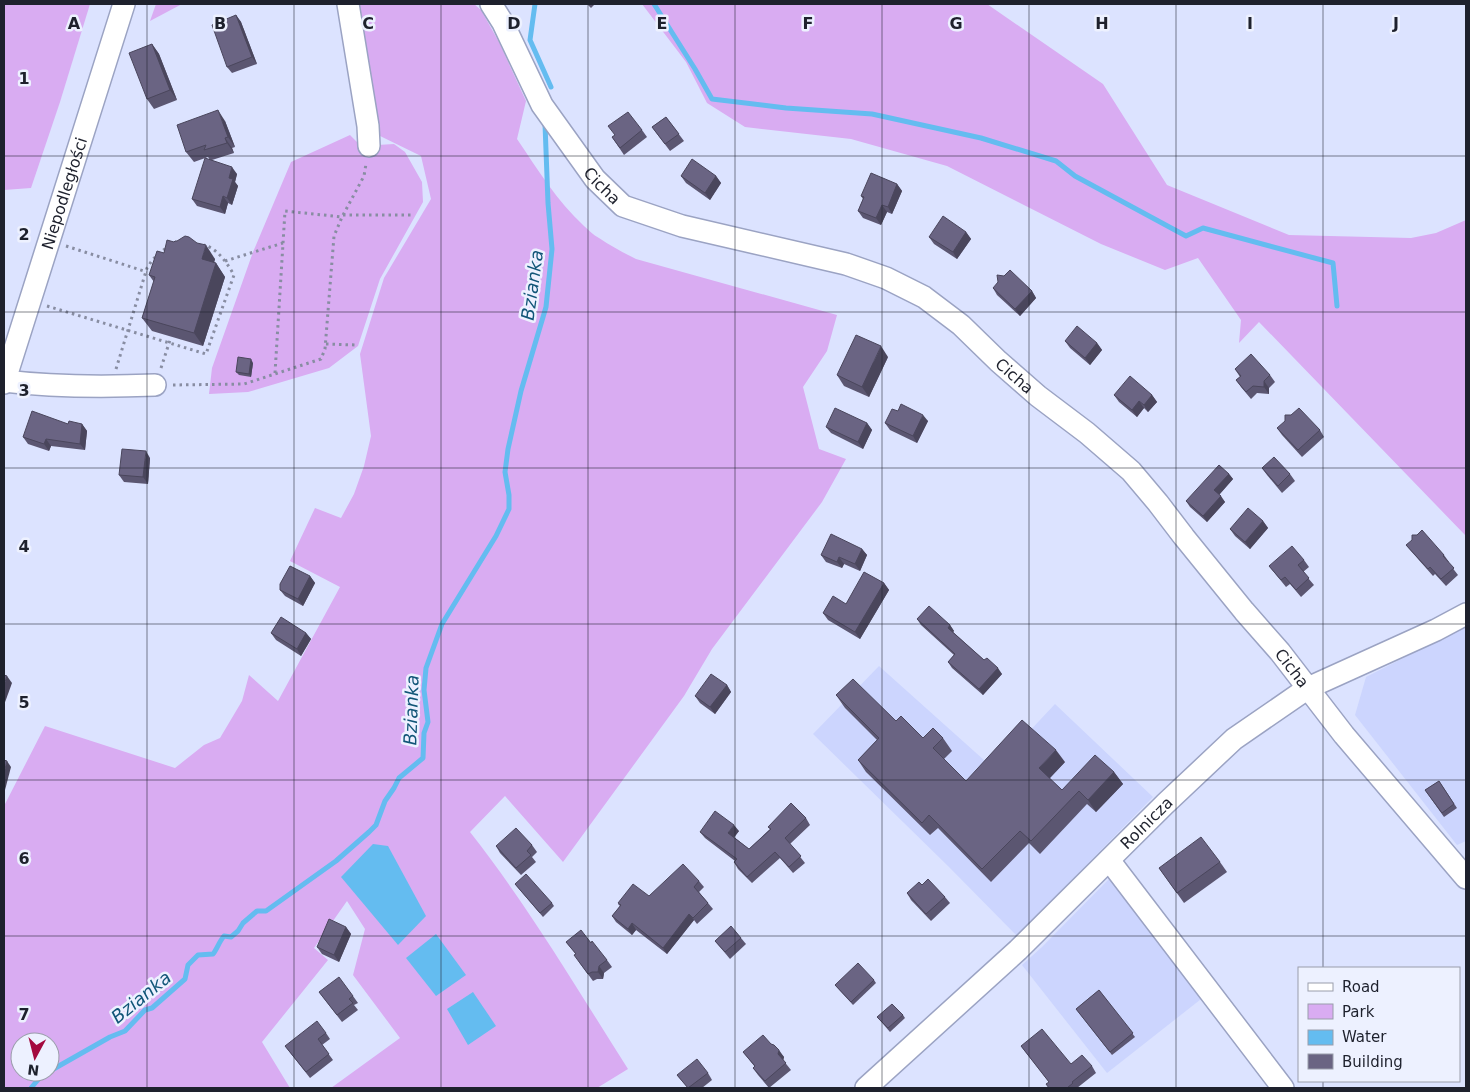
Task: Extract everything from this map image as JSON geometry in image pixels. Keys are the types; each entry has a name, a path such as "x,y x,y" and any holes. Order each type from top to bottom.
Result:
{"street":[{"name":"Niepodległości","path":"4,382 124,4"},
{"path":"348,4 368,126 369,146"},
{"name":"Cicha","path":"491,4 503,23 542,105 595,179 623,206 682,226 846,264 886,278 924,297 961,325 1038,396 1131,471 1244,611 1280,652 1344,735 1466,878"},
{"path":"4,382 110,386 155,385"},
{"name":"Rolnicza","path":"866,1088 1018,950 1234,739 1308,688 1436,630 1466,614"},
{"path":"1109,860 1283,1088"}],"path":[{"path":"172,337 155,385 244,384 321,360 326,344 334,236 342,216 364,176 369,146"},
{"path":"275,374 285,211 342,216 413,215"},
{"path":"44,305 206,354 234,275 226,261 210,247 196,243"},
{"path":"226,261 283,243"},
{"path":"63,245 146,272"},
{"path":"110,386 146,272 153,259 174,245"},
{"path":"326,344 356,345"}],"shaded area":[{"path":"1466,626 1466,841 1457,845 1355,715 1366,677"},
{"path":"879,666 994,769 1055,704 1153,797 1017,936 813,734"},
{"path":"1110,878 1210,992 1107,1073 1022,965"}],"green space":[{"path":"4,4 90,4 31,188 4,190"},
{"path":"156,4 182,4 150,21"},
{"path":"358,4 474,4 481,10 499,42 526,101 517,139 556,196 593,234 613,247 636,259 837,315 827,351 803,387 819,449 846,459 822,502 712,649 684,696 563,862 505,796 470,832 492,860 532,919 628,1069 597,1088 331,1088 400,1038 353,975 365,929 347,901 314,948 328,960 262,1042 290,1088 4,1088 4,806 45,726 175,768 204,745 220,738 242,701 249,675 278,701 340,587 290,561 315,508 341,518 354,494 364,466 371,436 360,354 384,278 431,199 421,156 378,135"},
{"path":"642,4 987,4 1103,84 1167,185 1289,235 1411,238 1436,233 1466,220 1466,536 1259,322 1239,343 1241,320 1198,258 1165,270 1101,244 947,166 851,139 745,127 707,103 686,62"},
{"path":"350,135 361,146 394,144 405,152 422,182 423,202 380,279 358,346 329,368 248,392 209,394 212,368 253,252 291,162"}],"water":[{"path":"373,844 388,846 426,916 398,945 341,877"},
{"path":"436,934 466,975 436,996 406,958"},
{"path":"473,992 496,1026 468,1045 447,1009"}],"building":[{"path":"236,15 252,57 227,67 212,25"},
{"path":"152,44 170,90 147,99 129,53"},
{"path":"218,110 228,137 225,138 227,143 204,150 206,145 186,152 177,125"},
{"path":"628,112 642,130 620,148 612,137 615,135 608,126"},
{"path":"666,117 679,134 665,144 652,127"},
{"path":"205,158 232,167 229,178 233,179 227,198 223,196 220,207 192,199"},
{"path":"692,159 716,176 705,193 681,176"},
{"path":"871,173 897,184 888,207 882,205 876,218 858,211 864,197 861,196"},
{"path":"943,216 966,232 953,252 929,237"},
{"path":"185,236 197,243 206,245 202,259 216,263 194,333 142,318 155,277 149,275 157,251 164,253 167,240 174,242"},
{"path":"1010,270 1032,291 1015,309 993,288 998,282 997,275 1004,276"},
{"path":"1077,326 1097,343 1085,358 1065,341"},
{"path":"856,335 881,346 862,387 837,375"},
{"path":"1251,354 1270,375 1264,381 1264,387 1253,386 1246,392 1236,380 1241,376 1235,369"},
{"path":"238,357 251,359 249,374 236,372"},
{"path":"1130,376 1152,395 1144,405 1139,401 1132,410 1114,395"},
{"path":"901,404 923,415 913,436 885,423 892,409 898,411"},
{"path":"835,408 867,423 858,442 826,427"},
{"path":"1299,408 1320,430 1298,450 1277,428 1285,421 1285,415 1291,415"},
{"path":"32,411 68,424 69,421 82,424 80,444 46,439 44,444 23,437"},
{"path":"122,449 146,451 143,477 119,475"},
{"path":"1274,457 1290,474 1278,486 1262,468"},
{"path":"1219,465 1229,474 1214,490 1221,496 1203,516 1186,501"},
{"path":"1248,508 1263,521 1245,542 1230,529"},
{"path":"1422,530 1454,568 1441,579 1430,567 1428,569 1406,545 1412,540 1412,535 1417,535"},
{"path":"831,534 862,549 855,564 839,557 837,562 821,555"},
{"path":"1292,546 1304,560 1298,565 1309,578 1296,590 1285,577 1281,580 1269,566"},
{"path":"290,566 310,576 298,599 280,590 280,584"},
{"path":"864,572 884,583 855,632 823,613 833,596 846,604"},
{"path":"929,606 950,625 948,628 984,660 987,658 998,668 979,689 948,662 955,654 917,619"},
{"path":"281,617 306,633 297,649 271,633"},
{"path":"711,674 727,685 710,707 695,696"},
{"path":"853,679 896,721 901,716 923,738 933,728 943,738 933,748 966,781 1022,720 1056,750 1039,768 1062,790 1095,755 1114,772 1088,800 1079,791 1031,841 1020,831 982,869 929,815 922,823 858,760 879,738 836,695"},
{"path":"4,760 7,761 4,773"},
{"path":"1439,781 1454,804 1442,813 1425,790"},
{"path":"791,803 806,818 785,838 801,856 789,867 775,852 747,877 734,862 737,859 700,832 715,811 734,825 728,833 749,849 771,829 768,827"},
{"path":"516,828 532,845 527,851 531,855 516,868 496,846"},
{"path":"1201,837 1220,862 1177,893 1159,868"},
{"path":"683,864 699,881 694,887 708,903 693,918 689,914 663,948 632,923 628,929 612,916 621,905 618,903 633,884 649,896"},
{"path":"526,874 552,903 540,913 515,884"},
{"path":"928,879 945,897 926,914 907,893 919,882 922,885"},
{"path":"329,919 346,927 334,955 317,947"},
{"path":"731,926 741,938 725,952 715,941"},
{"path":"581,930 607,960 599,966 598,972 588,974 566,942"},
{"path":"858,963 874,980 851,1002 835,985"},
{"path":"339,977 353,996 349,999 353,1003 337,1015 319,992"},
{"path":"1099,990 1133,1033 1110,1052 1076,1009"},
{"path":"892,1004 903,1015 888,1028 877,1017"},
{"path":"317,1021 326,1033 318,1039 329,1054 306,1072 285,1046"},
{"path":"1042,1029 1071,1064 1082,1055 1092,1066 1067,1088 1049,1088 1046,1084 1049,1082 1021,1046"},
{"path":"763,1035 779,1050 778,1054 786,1063 765,1081 753,1068 755,1066 743,1052"},
{"path":"697,1059 708,1073 688,1088 677,1075"}],"waterway":[{"name":"Bzianka","path":"535,4 530,40 551,87"},
{"path":"654,4 712,99 786,108 872,114 981,138 1056,161 1075,176 1186,236 1203,228 1333,263 1337,306"},
{"name":"Bzianka","path":"60,1065 110,1037 125,1031 145,1010 152,1008 185,979 188,965 198,955 213,954 224,936 231,937 257,911 266,911 336,861 376,825 385,801 399,778 423,758 424,733 428,722 424,690 426,668 442,624 496,536 509,509 509,495 505,472 508,449 521,391 546,307 552,249 545,124"},
{"name":"Bzianka","path":"31,1088 36,1082"}]}
